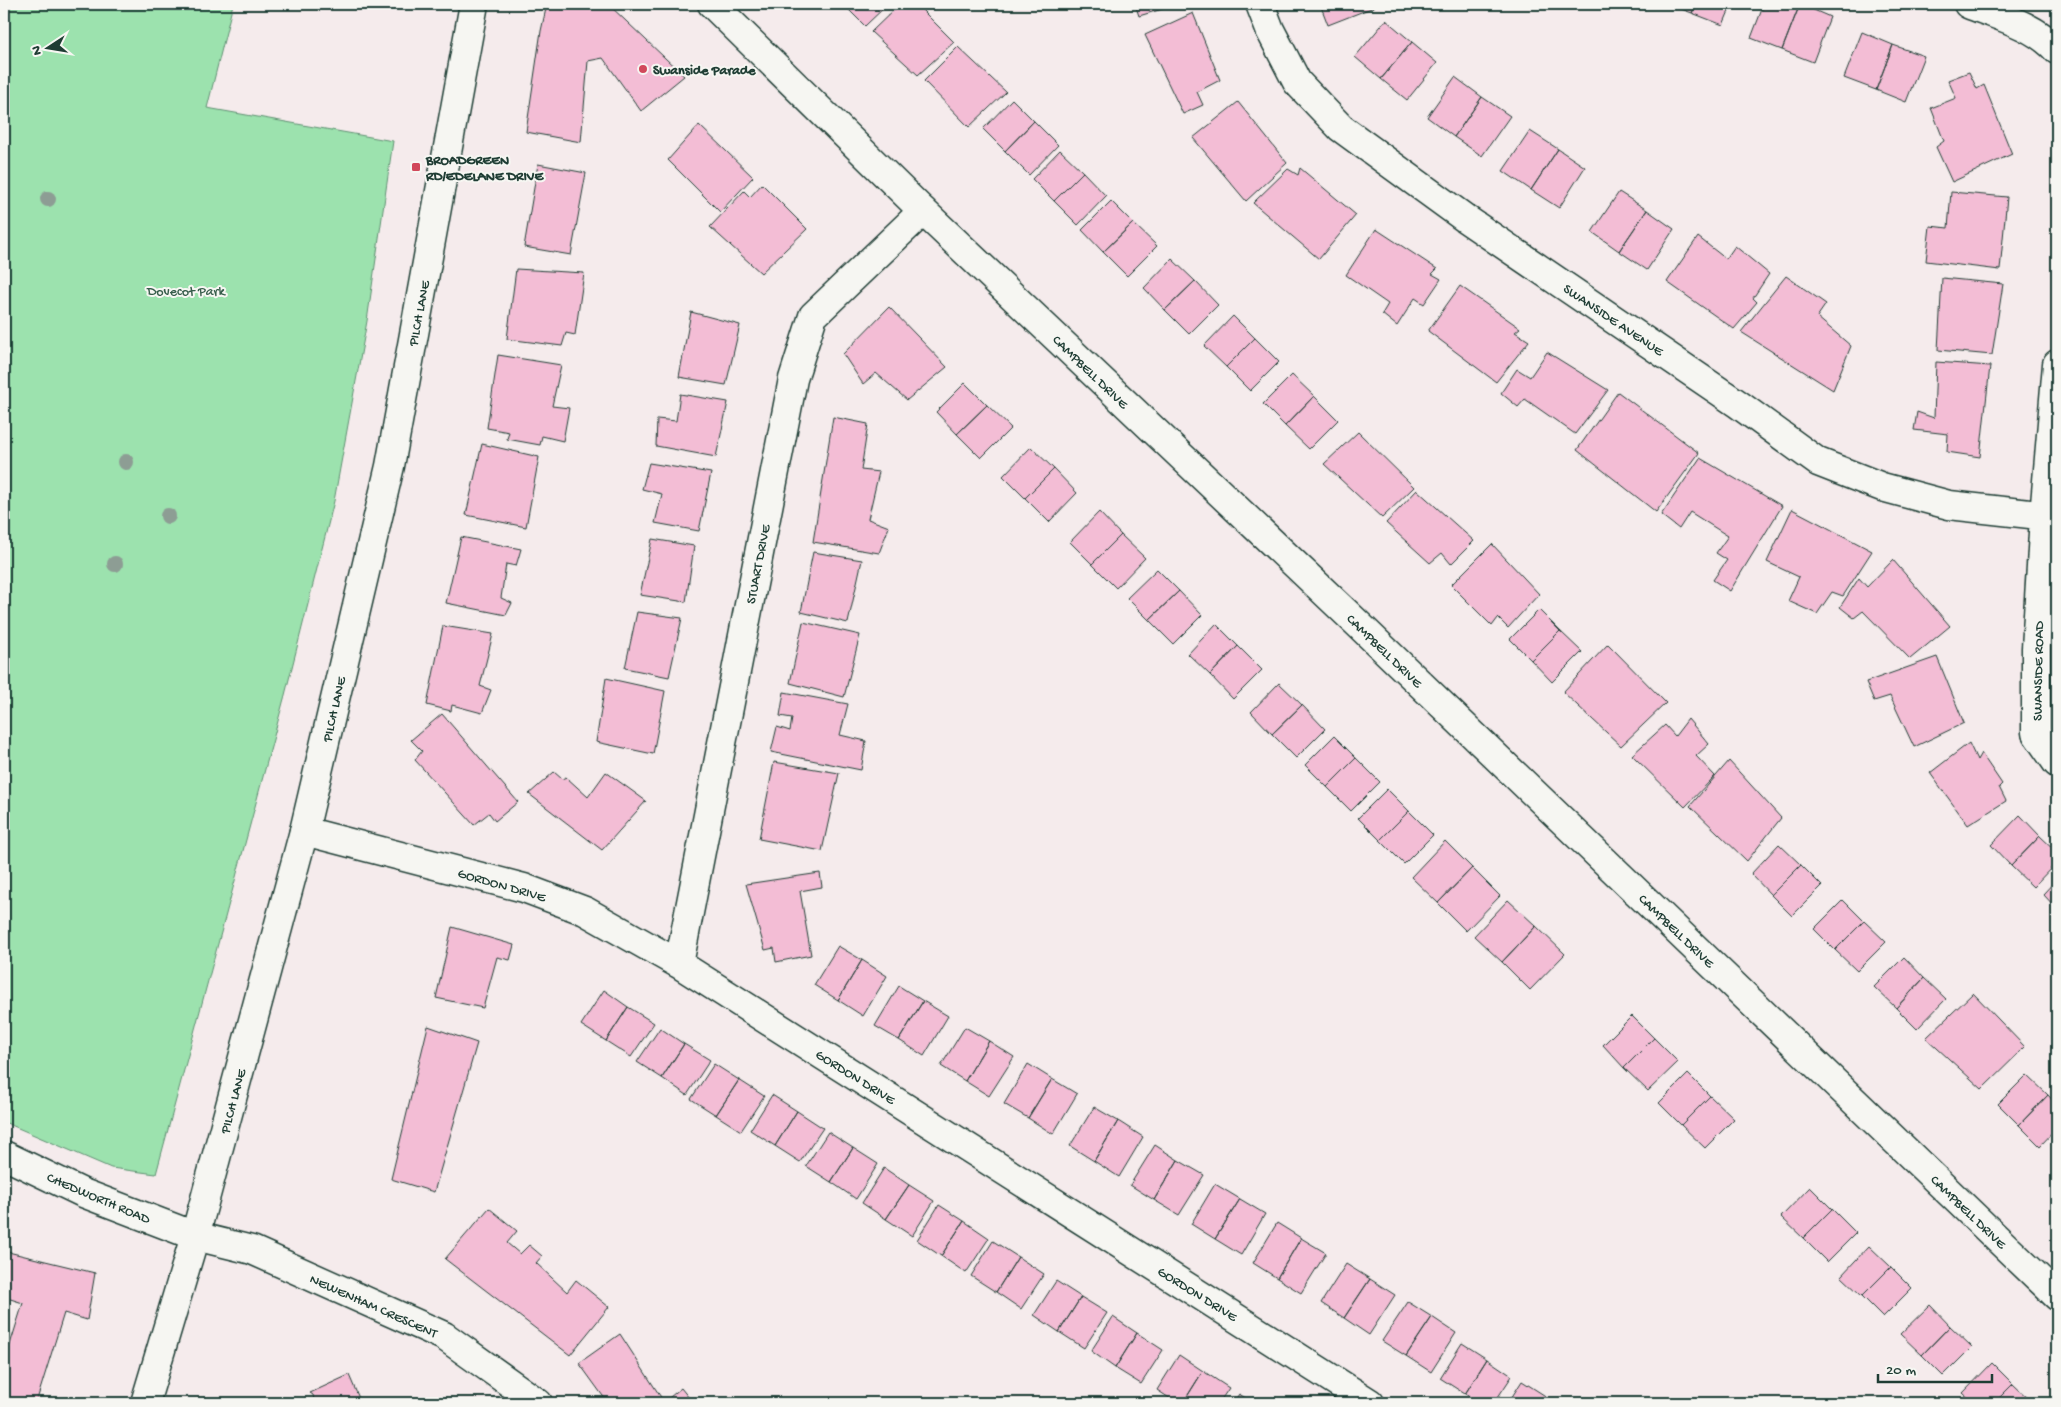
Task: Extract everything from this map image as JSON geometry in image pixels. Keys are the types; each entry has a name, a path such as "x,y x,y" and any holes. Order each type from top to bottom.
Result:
{"street":[{"name":"PILCH LANE","path":"145,1403 195,1236 304,832 390,466 474,4"},
{"name":"CAMPBELL DRIVE","path":"712,4 923,211 1358,623 2057,1296"},
{"name":"SWANSIDE AVENUE","path":"1260,4 1270,30 1297,82 1341,128 1466,219 1738,404 1818,462 1882,487 1949,505 2051,516"},
{"path":"1968,4 2022,25 2050,42 2057,50"},
{"name":"STUART DRIVE","path":"679,964 792,378 813,316 923,211"},
{"name":"SWANSIDE ROAD","path":"2057,364 2051,516 2036,648 2036,733 2057,763"},
{"name":"GORDON DRIVE","path":"304,832 524,888 585,911 679,964 1370,1403"},
{"name":"CHEDWORTH ROAD","path":"4,1155 83,1193 195,1236"},
{"name":"NEWENHAM CRESCENT","path":"195,1236 252,1250 444,1336 538,1403"}],"green space":[{"name":"Dovecot Park","path":"4,4 233,4 207,108 393,141 367,321 334,501 285,695 156,1174 111,1168 4,1122"}],"building":[{"name":"Swanside Parade","path":"547,4 608,4 684,76 641,111 603,58 588,61 581,142 526,132 541,31"},
{"path":"843,4 888,4 865,26"},
{"path":"900,4 920,4 918,6 954,42 918,75 871,32"},
{"path":"1135,4 1179,4 1139,16"},
{"path":"1320,4 1373,4 1374,7 1328,25"},
{"path":"1668,4 1696,4 1692,13"},
{"path":"1696,4 1732,4 1723,25 1692,13"},
{"path":"1764,4 1800,4 1782,50 1751,38"},
{"path":"1800,4 1830,17 1813,62 1782,50"},
{"path":"1193,13 1220,80 1197,92 1203,105 1183,114 1145,35"},
{"path":"1386,20 1412,42 1381,79 1355,57"},
{"path":"1862,32 1893,45 1876,90 1844,78"},
{"path":"1412,42 1437,63 1407,100 1381,79"},
{"path":"1893,45 1924,56 1906,102 1876,90"},
{"path":"958,47 1006,92 969,127 924,81"},
{"path":"1969,72 1977,89 1984,85 2012,154 1952,182 1936,147 1944,141 1931,108 1956,98 1948,80"},
{"path":"1455,77 1482,97 1454,137 1427,117"},
{"path":"1482,97 1510,116 1482,156 1454,137"},
{"path":"1012,99 1034,121 1005,151 983,129"},
{"path":"1238,102 1287,163 1246,201 1193,138"},
{"path":"1034,121 1058,145 1029,175 1005,151"},
{"path":"699,125 753,177 720,212 668,160"},
{"path":"1530,131 1558,149 1531,190 1503,171"},
{"path":"1558,149 1585,167 1559,208 1531,190"},
{"path":"1060,150 1083,172 1054,201 1032,179"},
{"path":"538,164 586,173 571,255 524,247"},
{"path":"1300,168 1356,215 1319,259 1253,203 1288,169 1298,175"},
{"path":"1083,172 1106,196 1078,225 1054,201"},
{"path":"762,184 807,229 761,273 710,227 744,191 750,197"},
{"path":"1619,192 1647,210 1619,251 1592,232"},
{"path":"1951,192 2007,197 2000,270 1926,261 1930,226 1948,228"},
{"path":"1111,201 1133,223 1103,252 1082,230"},
{"path":"1647,210 1674,229 1647,270 1619,251"},
{"path":"1133,223 1157,246 1127,276 1103,252"},
{"path":"1376,229 1437,269 1432,274 1441,279 1424,304 1415,298 1397,326 1382,314 1388,304 1346,275"},
{"path":"1698,237 1726,259 1735,246 1769,274 1753,298 1757,302 1734,329 1667,282"},
{"path":"1172,259 1195,281 1165,310 1144,288"},
{"path":"516,269 584,273 575,335 566,333 562,346 507,339"},
{"path":"1786,276 1826,304 1817,317 1851,346 1833,390 1741,332"},
{"path":"1942,278 2003,284 1992,355 1938,350"},
{"path":"1195,281 1218,305 1189,334 1165,310"},
{"path":"1460,286 1520,328 1515,332 1529,341 1496,382 1428,331"},
{"path":"889,307 947,367 907,400 876,373 863,384 843,354"},
{"path":"691,312 740,325 726,385 679,377"},
{"path":"1233,316 1255,338 1226,367 1204,346"},
{"path":"1255,338 1279,362 1250,391 1226,367"},
{"path":"1547,352 1608,390 1575,434 1525,399 1518,407 1501,393 1517,369 1530,377"},
{"path":"498,355 561,365 552,406 569,408 563,441 542,436 540,445 507,439 509,432 487,428"},
{"path":"1936,362 1990,366 1980,457 1947,452 1948,434 1914,430 1917,412 1934,418"},
{"path":"1292,375 1314,396 1285,426 1263,404"},
{"path":"965,383 987,405 957,434 936,412"},
{"path":"1618,392 1699,453 1656,512 1577,450"},
{"path":"680,394 728,402 716,457 656,446 657,419 676,421"},
{"path":"1314,396 1338,420 1309,449 1285,426"},
{"path":"987,405 1011,428 981,458 957,434"},
{"path":"833,417 868,424 861,470 879,472 868,519 889,527 879,553 813,542"},
{"path":"1358,432 1414,487 1382,518 1324,464"},
{"path":"482,444 539,457 526,527 466,515"},
{"path":"1031,447 1054,469 1025,498 1003,476"},
{"path":"1700,458 1782,506 1730,591 1713,580 1727,560 1716,553 1728,536 1690,512 1679,529 1661,515"},
{"path":"649,463 711,473 699,531 655,523 662,494 642,489"},
{"path":"1054,469 1077,493 1049,522 1025,498"},
{"path":"1417,490 1474,541 1451,564 1442,553 1430,563 1386,523"},
{"path":"1792,509 1872,551 1843,596 1832,592 1817,614 1788,601 1799,577 1767,562"},
{"path":"1099,512 1121,535 1092,564 1070,542"},
{"path":"1121,535 1145,558 1116,588 1092,564"},
{"path":"461,537 521,549 516,566 506,564 501,598 512,603 506,615 446,603"},
{"path":"652,539 694,546 686,602 640,595"},
{"path":"1492,544 1539,594 1508,628 1498,618 1492,626 1451,585"},
{"path":"813,552 862,560 848,623 801,612"},
{"path":"1893,560 1950,626 1910,659 1863,611 1854,618 1840,607 1859,578 1867,587"},
{"path":"1157,569 1179,591 1149,620 1127,598"},
{"path":"1179,591 1202,615 1173,644 1149,620"},
{"path":"1539,610 1560,631 1531,660 1510,639"},
{"path":"637,612 682,618 669,677 625,668"},
{"path":"803,622 860,635 844,697 790,683"},
{"path":"1216,624 1238,646 1210,675 1188,654"},
{"path":"443,626 493,634 480,686 491,690 482,713 452,705 451,711 427,705"},
{"path":"1560,631 1582,652 1552,682 1531,660"},
{"path":"1608,644 1666,703 1621,746 1563,692"},
{"path":"1238,646 1262,670 1233,699 1210,675"},
{"path":"1937,657 1964,723 1914,747 1890,696 1874,701 1866,682"},
{"path":"606,678 665,691 653,754 596,742"},
{"path":"1279,683 1302,705 1272,734 1251,712"},
{"path":"784,692 848,704 840,735 866,741 861,770 771,752 777,727 790,731 792,718 780,716"},
{"path":"1302,705 1325,729 1296,758 1272,734"},
{"path":"442,714 518,802 495,821 489,813 474,825 415,760 422,751 411,740"},
{"path":"1688,719 1709,744 1696,756 1715,776 1685,807 1632,755 1665,725 1675,736"},
{"path":"1334,736 1356,758 1327,787 1305,765"},
{"path":"1969,743 1977,760 1981,753 2002,784 1999,787 2006,801 1968,825 1930,773"},
{"path":"1356,758 1380,782 1351,811 1327,787"},
{"path":"1729,761 1781,818 1747,861 1690,806"},
{"path":"774,762 839,773 822,851 759,839"},
{"path":"554,772 562,779 566,777 588,797 606,772 646,801 602,850 529,794"},
{"path":"1387,789 1409,811 1380,840 1358,818"},
{"path":"1409,811 1433,835 1404,864 1380,840"},
{"path":"2020,815 2040,836 2011,866 1991,845"},
{"path":"2040,836 2057,852 2057,862 2033,887 2011,866"},
{"path":"1445,841 1472,868 1438,903 1411,877"},
{"path":"1779,844 1801,865 1771,895 1751,874"},
{"path":"1801,865 1822,886 1792,916 1771,895"},
{"path":"1472,868 1500,896 1466,931 1438,903"},
{"path":"820,873 822,887 800,891 811,955 776,962 774,948 765,950 746,884"},
{"path":"2057,879 2057,909 2043,894"},
{"path":"1508,900 1536,926 1502,962 1474,936"},
{"path":"1843,900 1864,921 1835,950 1814,929"},
{"path":"1864,921 1886,942 1857,971 1835,950"},
{"path":"1536,926 1565,954 1530,990 1502,962"},
{"path":"452,927 514,945 510,960 497,957 483,1008 436,998"},
{"path":"838,946 862,960 838,1000 814,985"},
{"path":"1904,957 1924,978 1896,1008 1874,987"},
{"path":"862,960 887,976 863,1016 838,1000"},
{"path":"1924,978 1946,999 1917,1029 1896,1008"},
{"path":"899,986 923,1001 899,1040 875,1026"},
{"path":"604,990 628,1007 606,1041 581,1025"},
{"path":"1973,993 2025,1047 1982,1089 1926,1038"},
{"path":"923,1001 948,1016 924,1056 899,1040"},
{"path":"628,1007 654,1023 631,1057 606,1041"},
{"path":"1632,1016 1654,1038 1624,1068 1603,1045"},
{"path":"428,1026 477,1043 434,1192 391,1179"},
{"path":"965,1027 989,1041 965,1081 941,1066"},
{"path":"660,1028 684,1044 662,1078 637,1062"},
{"path":"1654,1038 1678,1062 1648,1091 1624,1068"},
{"path":"989,1041 1014,1057 989,1096 965,1081"},
{"path":"684,1044 710,1060 687,1095 662,1078"},
{"path":"714,1064 739,1080 716,1115 691,1099"},
{"path":"1028,1064 1052,1079 1028,1118 1004,1104"},
{"path":"1688,1074 1710,1096 1681,1125 1659,1103"},
{"path":"2027,1075 2048,1095 2019,1125 1998,1104"},
{"path":"1052,1079 1077,1094 1053,1134 1028,1118"},
{"path":"739,1080 764,1096 741,1131 716,1115"},
{"path":"772,1095 797,1111 775,1146 750,1130"},
{"path":"2048,1095 2057,1105 2057,1128 2040,1146 2019,1125"},
{"path":"1710,1096 1734,1119 1705,1148 1681,1125"},
{"path":"1094,1107 1118,1121 1094,1161 1070,1146"},
{"path":"797,1111 823,1128 800,1162 775,1146"},
{"path":"1118,1121 1143,1137 1119,1177 1094,1161"},
{"path":"828,1132 853,1148 831,1182 806,1166"},
{"path":"1155,1145 1178,1160 1154,1200 1130,1185"},
{"path":"853,1148 878,1164 856,1199 831,1182"},
{"path":"1178,1160 1204,1175 1179,1215 1154,1200"},
{"path":"884,1168 909,1185 886,1219 862,1203"},
{"path":"1215,1184 1240,1199 1215,1239 1191,1224"},
{"path":"909,1185 934,1201 912,1236 886,1219"},
{"path":"1810,1187 1832,1209 1803,1238 1781,1217"},
{"path":"1240,1199 1265,1214 1241,1255 1215,1239"},
{"path":"939,1205 964,1221 941,1256 917,1240"},
{"path":"489,1208 517,1231 507,1243 520,1254 529,1245 542,1256 536,1263 567,1292 576,1280 609,1307 570,1355 445,1259"},
{"path":"1832,1209 1856,1233 1827,1262 1803,1238"},
{"path":"964,1221 989,1238 966,1273 941,1256"},
{"path":"1277,1223 1301,1238 1277,1278 1253,1263"},
{"path":"1301,1238 1326,1253 1301,1293 1277,1278"},
{"path":"993,1241 1018,1257 996,1292 971,1276"},
{"path":"1869,1246 1891,1267 1862,1296 1841,1276"},
{"path":"4,1251 95,1273 87,1320 64,1313 36,1403 4,1403 4,1364 23,1303 4,1297"},
{"path":"1018,1257 1044,1274 1021,1309 996,1292"},
{"path":"1346,1264 1370,1279 1344,1318 1321,1303"},
{"path":"1891,1267 1912,1288 1883,1317 1862,1296"},
{"path":"1370,1279 1395,1295 1369,1335 1344,1318"},
{"path":"1056,1281 1081,1297 1059,1332 1034,1315"},
{"path":"1081,1297 1107,1313 1084,1348 1059,1332"},
{"path":"1408,1302 1432,1317 1406,1356 1382,1341"},
{"path":"1930,1305 1950,1326 1922,1355 1900,1334"},
{"path":"1113,1317 1137,1333 1115,1368 1091,1351"},
{"path":"1432,1317 1456,1333 1431,1372 1406,1356"},
{"path":"1950,1326 1972,1347 1943,1376 1922,1355"},
{"path":"1137,1333 1163,1350 1141,1384 1115,1368"},
{"path":"620,1334 664,1402 681,1388 693,1403 608,1403 579,1363"},
{"path":"1462,1343 1487,1359 1465,1394 1440,1378"},
{"path":"1179,1355 1203,1371 1183,1403 1177,1403 1157,1390"},
{"path":"1487,1359 1512,1376 1494,1403 1479,1403 1465,1394"},
{"path":"1992,1363 2013,1384 1994,1403 1974,1403 1963,1393"},
{"path":"1203,1371 1229,1388 1219,1403 1183,1403"},
{"path":"349,1375 361,1403 309,1403 314,1400 313,1395 310,1393"},
{"path":"1522,1381 1547,1397 1543,1403 1508,1403"},
{"path":"2013,1384 2033,1403 1994,1403"},
{"path":"1239,1394 1254,1403 1233,1403"}],"place":[{"name":"Swanside Parade","path":"643,69"},
{"name":"BROADGREEN RD/EDELANE DRIVE","path":"416,167"}]}
